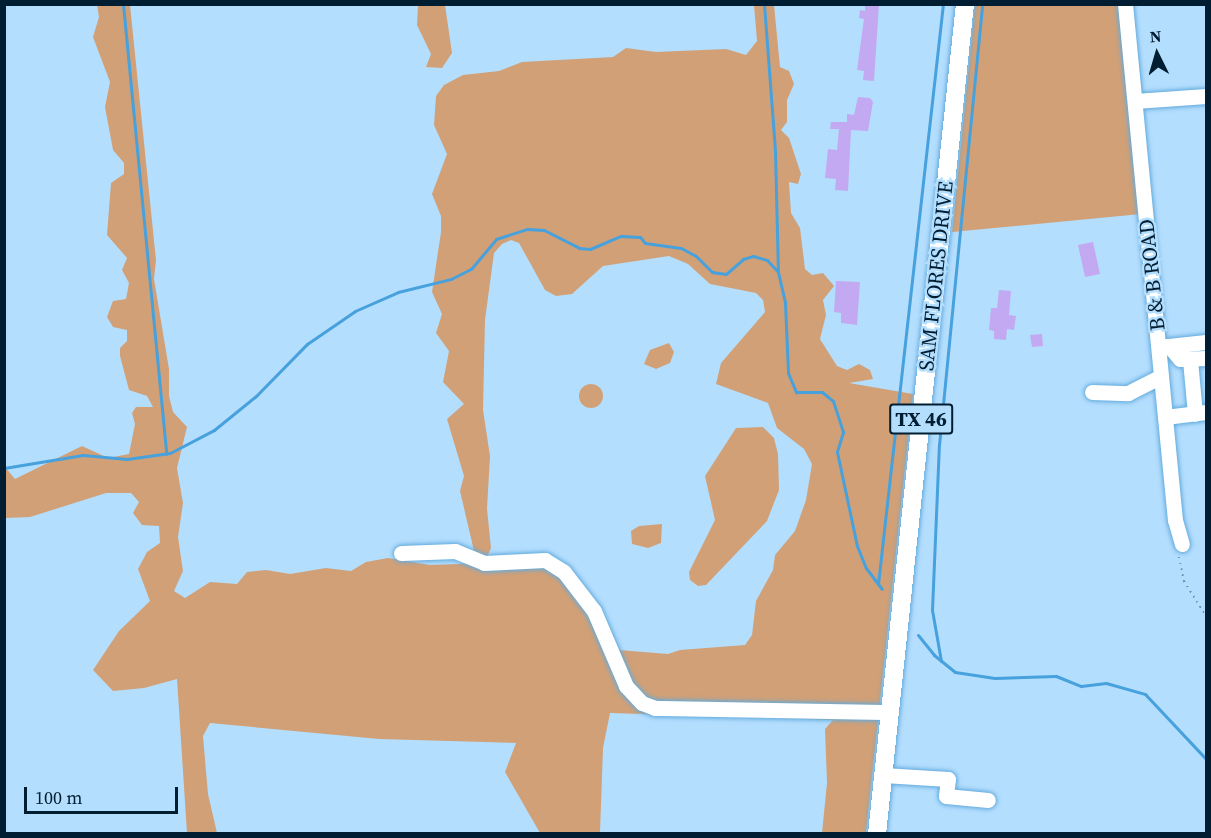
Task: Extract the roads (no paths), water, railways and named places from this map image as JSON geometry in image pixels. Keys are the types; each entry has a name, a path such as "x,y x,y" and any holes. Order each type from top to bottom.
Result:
{"main road":[{"name":"SAM FLORES DRIVE","path":"877,834 965,4"}],"street":[{"name":"B & B ROAD","path":"1125,4 1164,347 1161,376 1180,540"},
{"path":"1135,101 1206,96"},
{"path":"1164,347 1206,342"},
{"path":"1164,347 1176,357 1190,360 1206,358"},
{"path":"1165,417 1201,413 1190,360"},
{"path":"1092,392 1128,393 1161,376"},
{"path":"401,553 455,551 484,563 545,560 564,572 594,611 626,686 642,704 655,708 890,712"},
{"path":"883,775 948,779 946,796 988,800"}],"waterway":[{"path":"123,4 166,454"},
{"path":"764,4 775,151 778,272 785,303 788,373 796,392 822,392 833,401 843,432 837,452 857,546 866,568 882,589"},
{"path":"878,584 943,4"},
{"path":"941,661 932,610 939,445 982,4"},
{"path":"4,468 83,455 127,459 170,453 214,430 256,396 307,344 355,311 398,292 451,279 471,269 496,239 527,229 544,230 579,248 590,249 621,236 640,237 645,243 681,248 696,256 712,272 726,274 743,259 753,256 767,260 778,272"},
{"path":"918,635 934,655 955,672 995,678 1056,676 1081,686 1106,683 1145,694 1206,759"}]}
